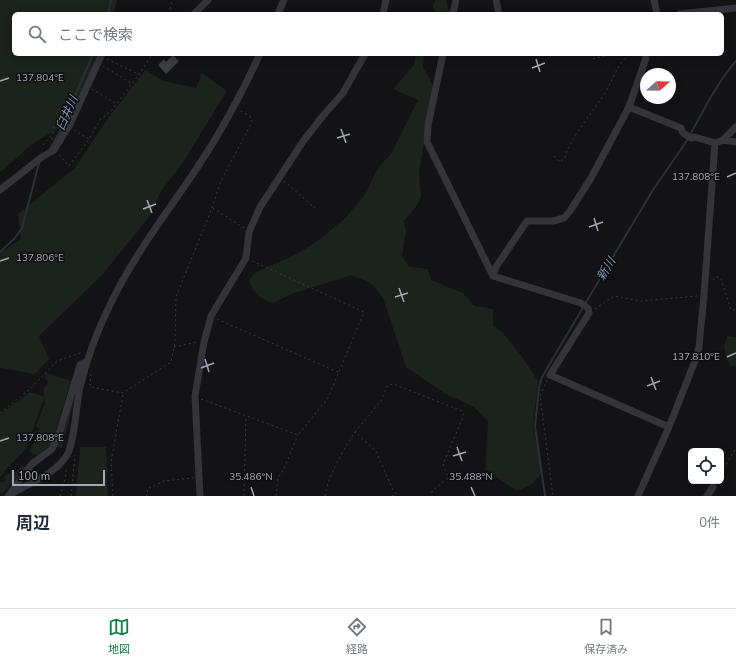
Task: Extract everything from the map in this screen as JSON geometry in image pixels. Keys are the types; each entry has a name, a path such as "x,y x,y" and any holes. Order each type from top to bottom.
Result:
{"street":[{"path":"196,12 208,0"},
{"path":"279,12 284,0"},
{"path":"384,12 386,0"},
{"path":"453,12 456,0"},
{"path":"496,0 499,12"},
{"path":"654,0 657,12"},
{"path":"699,12 736,8"},
{"path":"8,496 53,470 68,454 86,362 110,304 134,260 198,166 234,107 259,56"},
{"path":"200,496 195,396 205,339 211,316 246,258 249,232 260,207 304,140 343,93 364,56"},
{"path":"443,56 428,125 427,142 493,276 581,303 589,310 550,375 669,426"},
{"path":"493,276 496,267 527,221 553,221 564,218 570,211 591,178 629,107 646,56"},
{"path":"0,190 42,157 54,150 69,126 100,58"},
{"path":"629,107 681,128 683,133 688,136 715,143 723,140 736,127"},
{"path":"723,140 736,142"},
{"path":"638,496 669,426 695,361 699,347 715,143"},
{"path":"8,496 32,464 52,449 60,431 80,365 86,362"},
{"path":"707,496 713,487"}],"path":[{"path":"169,12 172,0"},
{"path":"54,150 69,166 89,139 100,120 112,110 151,56"},
{"path":"593,59 604,56"},
{"path":"554,156 560,162 564,158 577,133 605,93 620,64 627,56"},
{"path":"100,58 139,74"},
{"path":"100,58 132,83"},
{"path":"87,86 116,104"},
{"path":"91,372 90,387 123,394 171,362 174,347 176,297 222,180 252,122 250,116 234,107"},
{"path":"43,145 53,133 54,125"},
{"path":"69,126 89,139"},
{"path":"49,138 53,139"},
{"path":"279,177 315,208"},
{"path":"212,208 249,232"},
{"path":"246,258 364,312 340,373 328,398 298,435 283,471 278,477 276,496"},
{"path":"712,281 715,277 718,277 721,280 731,310 736,310"},
{"path":"589,310 614,296 641,300 704,295"},
{"path":"211,316 340,373"},
{"path":"174,347 205,339"},
{"path":"0,413 29,390 57,361 91,349"},
{"path":"550,375 540,396 553,496"},
{"path":"325,496 326,486 346,445 381,401 387,386 393,384 462,411 464,415 443,464 448,478 432,491 432,496"},
{"path":"113,496 111,462 123,394"},
{"path":"195,396 298,435"},
{"path":"244,496 246,415"},
{"path":"355,432 376,451 393,490 398,496"},
{"path":"71,441 75,451 71,496"},
{"path":"724,468 736,448"},
{"path":"60,496 66,474 65,458"},
{"path":"146,496 148,494 147,489 164,481 200,478"},
{"path":"392,496 396,494"}],"shaded area":[{"path":"0,0 117,0 114,12 12,12 12,56 97,56 67,123 31,145 2,171 0,171"},
{"path":"435,0 446,0 449,12 434,12 433,6"},
{"path":"416,56 424,56 423,67 433,85 419,173 421,196 418,204 404,221 406,231 402,256 409,267 428,269 431,280 463,293 474,306 493,309 493,326 503,333 523,358 538,381 533,427 543,472 532,484 517,491 485,469 488,422 474,407 444,393 406,367 383,298 372,284 352,275 294,293 273,303 258,295 253,289 249,280 256,272 299,253 323,237 347,216 366,193 377,169 391,154 418,100 393,89 414,65"},
{"path":"145,70 164,81 196,88 202,73 227,91 182,164 161,191 149,217 102,275 39,336 49,359 35,374 0,368 0,253 21,239 18,214 75,168 109,117"},
{"path":"727,336 736,337 736,366 730,366 724,347"},
{"path":"46,373 71,381 51,444 37,456 29,452 39,429 36,426 45,403 44,398 26,449 0,477 0,414 30,392 44,397 44,387 47,386 48,381 44,378"},
{"path":"72,397 75,398 62,448 57,447"},
{"path":"80,447 106,447 108,496 76,496"},
{"path":"22,465 26,468 2,494 0,492 0,482 2,483 6,480 4,477 12,471 15,472"}],"building":[{"path":"172,56 179,61 166,74 158,65 164,59 166,62"}],"waterway":[{"name":"臼井川","path":"108,12 111,0"},
{"name":"臼井川","path":"50,149 59,133 92,56"},
{"name":"新川","path":"690,135 717,87 736,61"},
{"name":"新川","path":"545,496 535,426 539,387 542,377 653,190 688,139"},
{"name":"臼井川","path":"0,252 15,238 22,228 39,163"}]}
